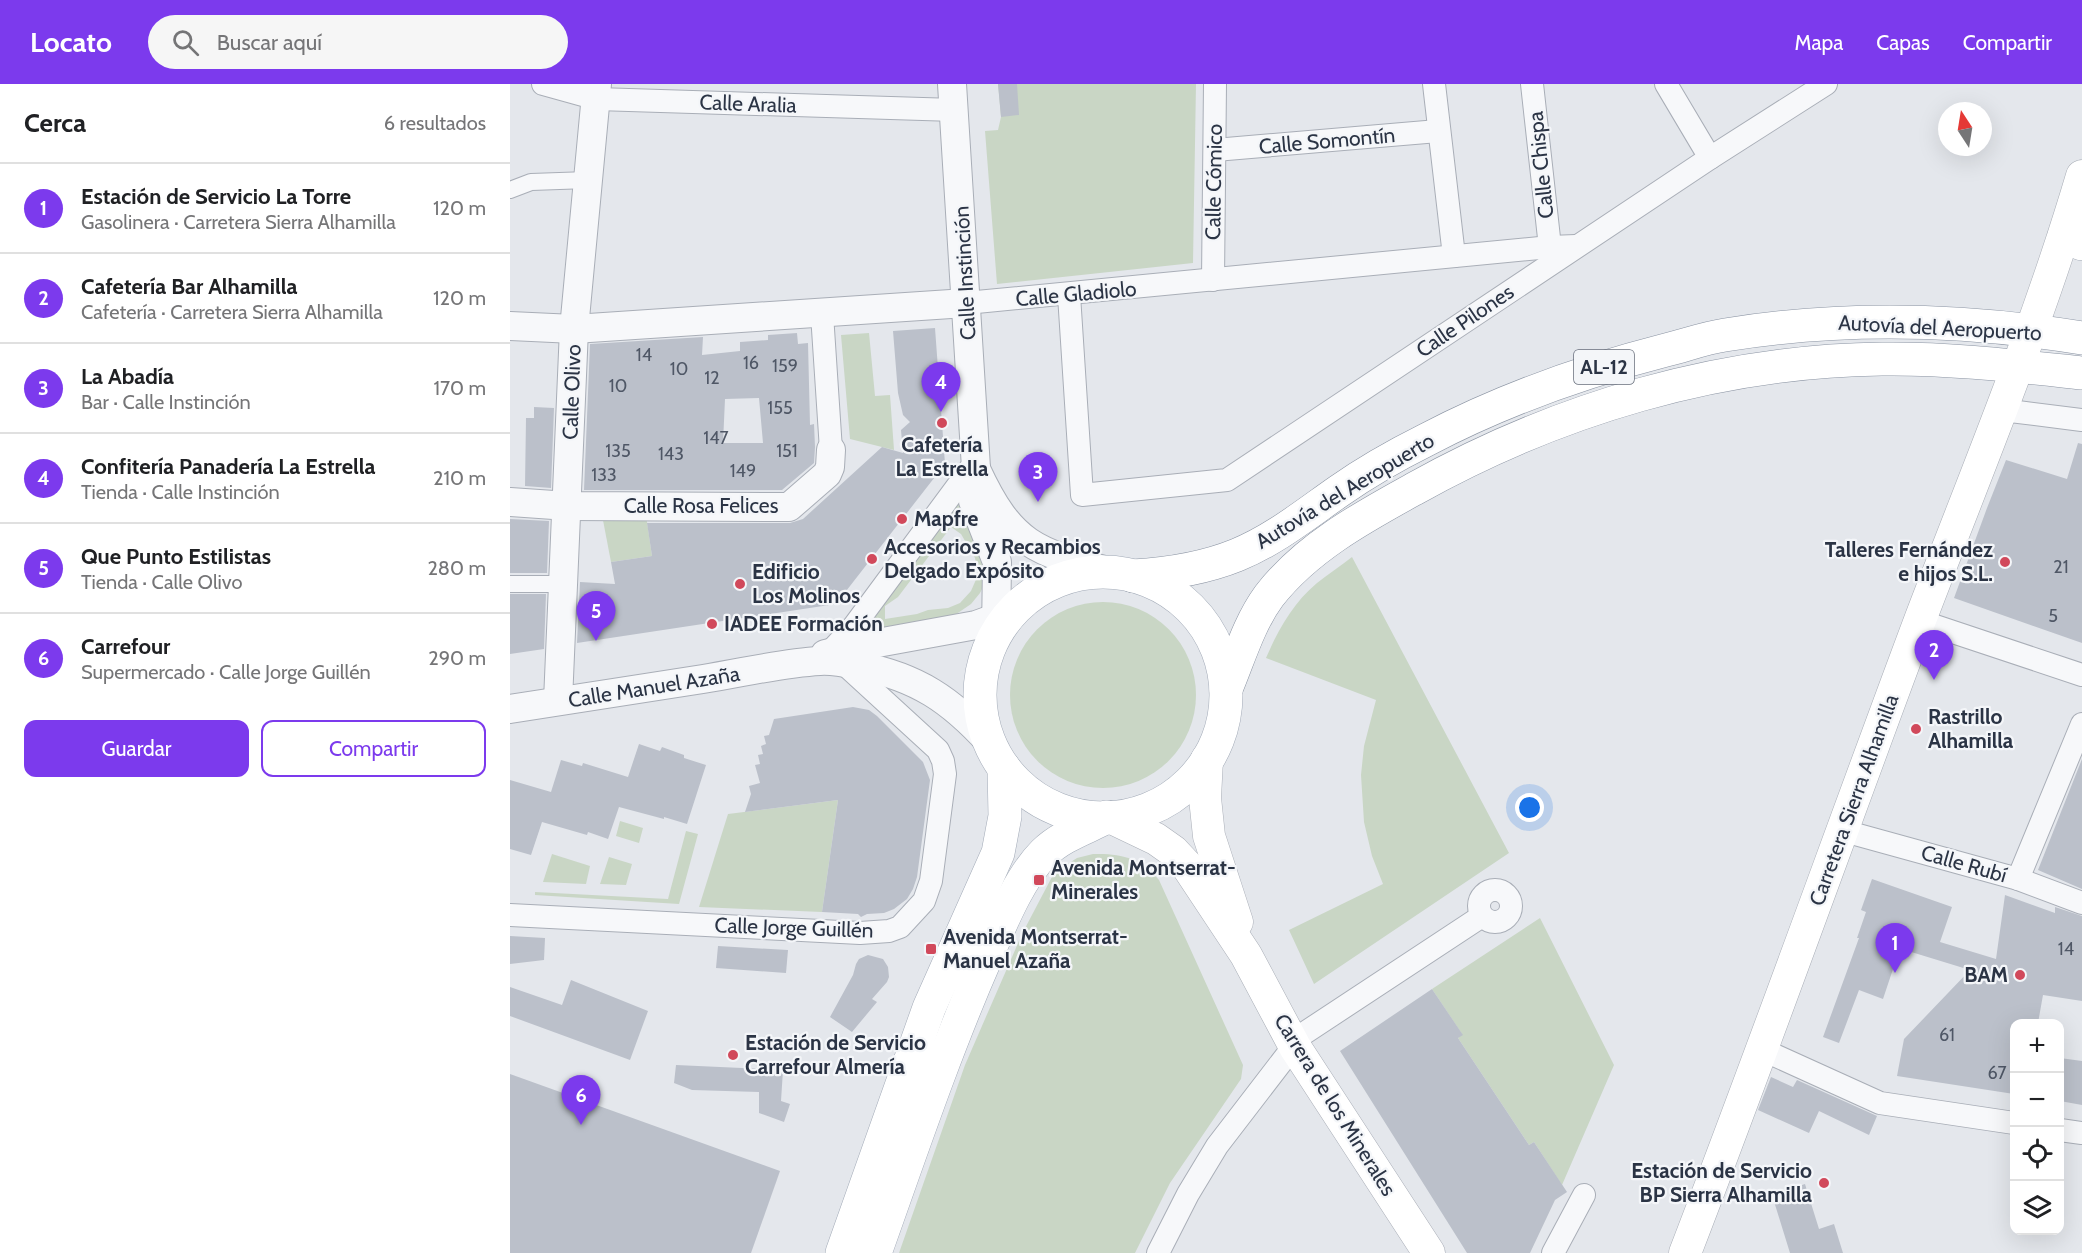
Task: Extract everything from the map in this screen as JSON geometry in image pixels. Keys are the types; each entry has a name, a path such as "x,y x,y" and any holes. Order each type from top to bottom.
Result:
{"main road":[{"name":"Carretera Sierra Alhamilla","path":"1685,1253 2030,332 2073,240 2082,176"},
{"name":"Autovía del Aeropuerto","path":"1002,621 1032,595 1062,579 1087,573 1122,574 1180,570 1240,554 1285,529 1357,479 1429,438 1543,388 1618,362 1723,335 1823,323 1895,322 2082,338"},
{"name":"Autovía del Aeropuerto","path":"1226,689 1258,612 1275,589 1309,556 1357,522 1413,490 1478,456 1545,426 1656,391 1720,376 1790,364 1882,359 1946,361 2082,373"},
{"path":"997,755 1020,785 1049,805 1083,816 1108,817 1135,813 1171,797 1191,780 1207,759 1221,731 1225,710 1226,689 1223,666 1216,645 1198,617 1174,594 1154,583 1122,574"},
{"path":"843,1253 929,1008 998,853 1005,816 997,755 982,718 980,692 986,657 1002,621"},
{"name":"Carrera de los Minerales","path":"1207,759 1205,798 1209,836 1246,955"},
{"path":"875,1253 950,1042 1014,898 1027,875 1047,850 1069,835 1108,817"},
{"name":"Carrera de los Minerales","path":"1108,817 1156,839 1180,858 1193,874 1246,955 1295,1047 1429,1253"}],"street":[{"name":"Calle Aralia","path":"543,84 597,92 954,97"},
{"name":"Calle Cómico","path":"1213,280 1215,84"},
{"path":"1434,84 1454,256"},
{"name":"Calle Chispa","path":"1532,84 1550,246"},
{"path":"1666,84 1710,158"},
{"name":"Calle Pilones","path":"1069,295 1082,495 1227,480 1822,85"},
{"name":"Calle Olivo","path":"558,701 574,328 597,92"},
{"name":"Calle Instinción","path":"954,97 976,465 974,501 997,562 1002,621"},
{"name":"Calle Somontín","path":"1215,150 1438,132"},
{"path":"510,190 531,182 588,180"},
{"name":"Calle Gladiolo","path":"510,326 574,328 822,314 1069,295 1550,246 1577,246"},
{"name":"Calle Rosa Felices","path":"510,502 568,506 789,507 827,474 830,467 831,450 822,314"},
{"path":"2002,410 2082,420"},
{"path":"836,657 854,626 976,465"},
{"name":"Calle Instinción","path":"976,465 987,491 1017,534 1027,542 1067,561 1122,574"},
{"path":"510,584 564,585"},
{"name":"Calle Manuel Azaña","path":"510,709 819,661 1002,621"},
{"path":"1920,621 2082,675"},
{"name":"Calle Manuel Azaña","path":"836,657 922,685 954,709 997,755"},
{"name":"Calle Jorge Guillén","path":"510,915 860,933 889,931 900,927 924,901 931,881 945,774 943,761 938,750 836,657"},
{"path":"2018,879 2082,724"},
{"name":"Calle Rubí","path":"1844,831 2018,879 2082,903"},
{"path":"1158,1253 1216,1146 1304,1034 1482,916"},
{"path":"1761,1049 1880,1103 2010,1122"},
{"path":"2064,1131 2082,1133"},
{"path":"1553,1253 1584,1195"}],"green space":[{"path":"998,84 1196,84 1193,263 997,284 985,131 998,130 1001,117"},
{"path":"869,333 875,396 890,395 894,450 850,439 841,335"},
{"path":"958,501 985,567 983,587 980,593 971,604 952,617 859,632","holes":["951,527 961,534 975,558 978,575 971,591 960,603 948,608 885,619 885,606 898,597"]},
{"path":"602,515 646,515 652,556 611,562"},
{"path":"1352,557 1509,853 1314,984 1289,930 1383,884 1372,856 1364,822 1361,775 1364,746 1376,700 1266,658 1293,608 1317,583"},
{"path":"1103,602 1139,609 1169,629 1189,659 1196,695 1189,731 1169,761 1139,781 1103,788 1067,781 1037,761 1017,731 1010,695 1017,659 1037,629 1067,609"},
{"path":"838,800 822,912 699,907 728,814"},
{"path":"620,821 643,828 639,843 616,836"},
{"path":"686,831 698,834 679,904 535,895 535,892 668,899"},
{"path":"552,854 590,866 586,884 543,882"},
{"path":"1093,854 1130,858 1145,867 1159,880 1243,1065 1241,1079 1170,1183 1135,1253 899,1253 965,1065 1022,934 1054,873 1077,858"},
{"path":"609,857 632,864 626,885 600,884"},
{"path":"1540,918 1614,1065 1562,1185 1534,1142 1529,1145 1458,1038 1462,1034 1432,989"}],"building":[{"path":"998,84 1017,84 1019,115 1001,117"},
{"path":"935,328 945,464 836,604 577,643 580,582 615,584 611,562 652,556 647,523 790,523 803,519 882,447 903,453 901,430 910,422 903,415 898,393 893,331"},
{"path":"797,333 798,344 808,343 810,425 814,424 814,463 782,490 584,490 590,344 703,337 702,355 740,351 740,342 768,340 768,335","holes":["759,398 763,443 723,443 725,399"]},
{"path":"534,407 554,408 551,488 525,486 526,418 534,418"},
{"path":"2078,443 2082,444 2082,643 1954,598 2006,460 2067,479"},
{"path":"510,519 549,521 547,573 510,573"},
{"path":"510,594 546,594 544,649 510,654"},
{"path":"853,707 869,710 877,716 923,762 930,780 917,877 913,889 907,899 894,909 861,917 858,914 822,912 838,800 745,812 751,794 749,786 760,783 755,765 760,764 758,755 763,754 761,746 766,744 764,736 769,735 774,719"},
{"path":"639,744 660,751 662,747 684,755 684,758 706,765 687,824 619,807 608,839 542,822 531,855 510,849 510,780 551,792 561,760 582,766 583,763 628,777"},
{"path":"2082,759 2082,889 2038,870"},
{"path":"1872,879 1952,907 1940,942 1996,959 2005,895 2055,913 2055,907 2082,916 2082,1001 2043,995 2039,1019 2010,1019 2010,1093 1897,1076 1904,1039 1970,970 1908,951 1907,954 1899,951 1883,999 1859,990 1839,1043 1823,1037 1859,938 1857,938 1866,912 1861,910"},
{"path":"510,936 545,938 544,960 510,964"},
{"path":"718,946 788,950 786,973 716,968"},
{"path":"868,955 883,959 888,967 889,977 872,999 877,1002 852,1032 830,1017 859,959"},
{"path":"571,980 648,1011 630,1060 510,1016 510,987 562,1005"},
{"path":"1432,989 1463,1035 1458,1038 1529,1145 1534,1142 1567,1192 1555,1200 1530,1253 1467,1253 1340,1051"},
{"path":"2064,1059 2082,1061 2082,1105 2064,1102"},
{"path":"676,1065 783,1070 781,1101 790,1104 784,1122 759,1113 759,1092 692,1090 674,1083"},
{"path":"510,1074 780,1171 751,1253 510,1253"},
{"path":"1771,1077 1793,1087 1797,1080 1877,1116 1869,1135 1819,1111 1809,1133 1758,1110"},
{"path":"1805,1184 1819,1229 1834,1224 1843,1253 1790,1253 1772,1195"}],"place":[{"name":"Confitería Panadería La Estrella","path":"941,412"},
{"name":"Cafetería La Estrella","path":"942,423"},
{"name":"La Abadía","path":"1038,502"},
{"name":"Mapfre","path":"902,519"},
{"name":"Accesorios y Recambios Delgado Expósito","path":"872,559"},
{"name":"Talleres Fernández e hijos S.L.","path":"2005,562"},
{"name":"Edificio Los Molinos","path":"740,584"},
{"name":"IADEE Formación","path":"712,624"},
{"name":"Que Punto Estilistas","path":"596,641"},
{"name":"Cafetería Bar Alhamilla","path":"1934,680"},
{"name":"Rastrillo Alhamilla","path":"1916,729"},
{"name":"Avenida Montserrat- Minerales","path":"1039,880"},
{"name":"Avenida Montserrat- Manuel Azaña","path":"931,949"},
{"name":"Estación de Servicio La Torre","path":"1895,973"},
{"name":"BAM","path":"2020,975"},
{"name":"Estación de Servicio Carrefour Almería","path":"733,1055"},
{"name":"Carrefour","path":"581,1125"},
{"name":"Estación de Servicio BP Sierra Alhamilla","path":"1824,1183"}]}
